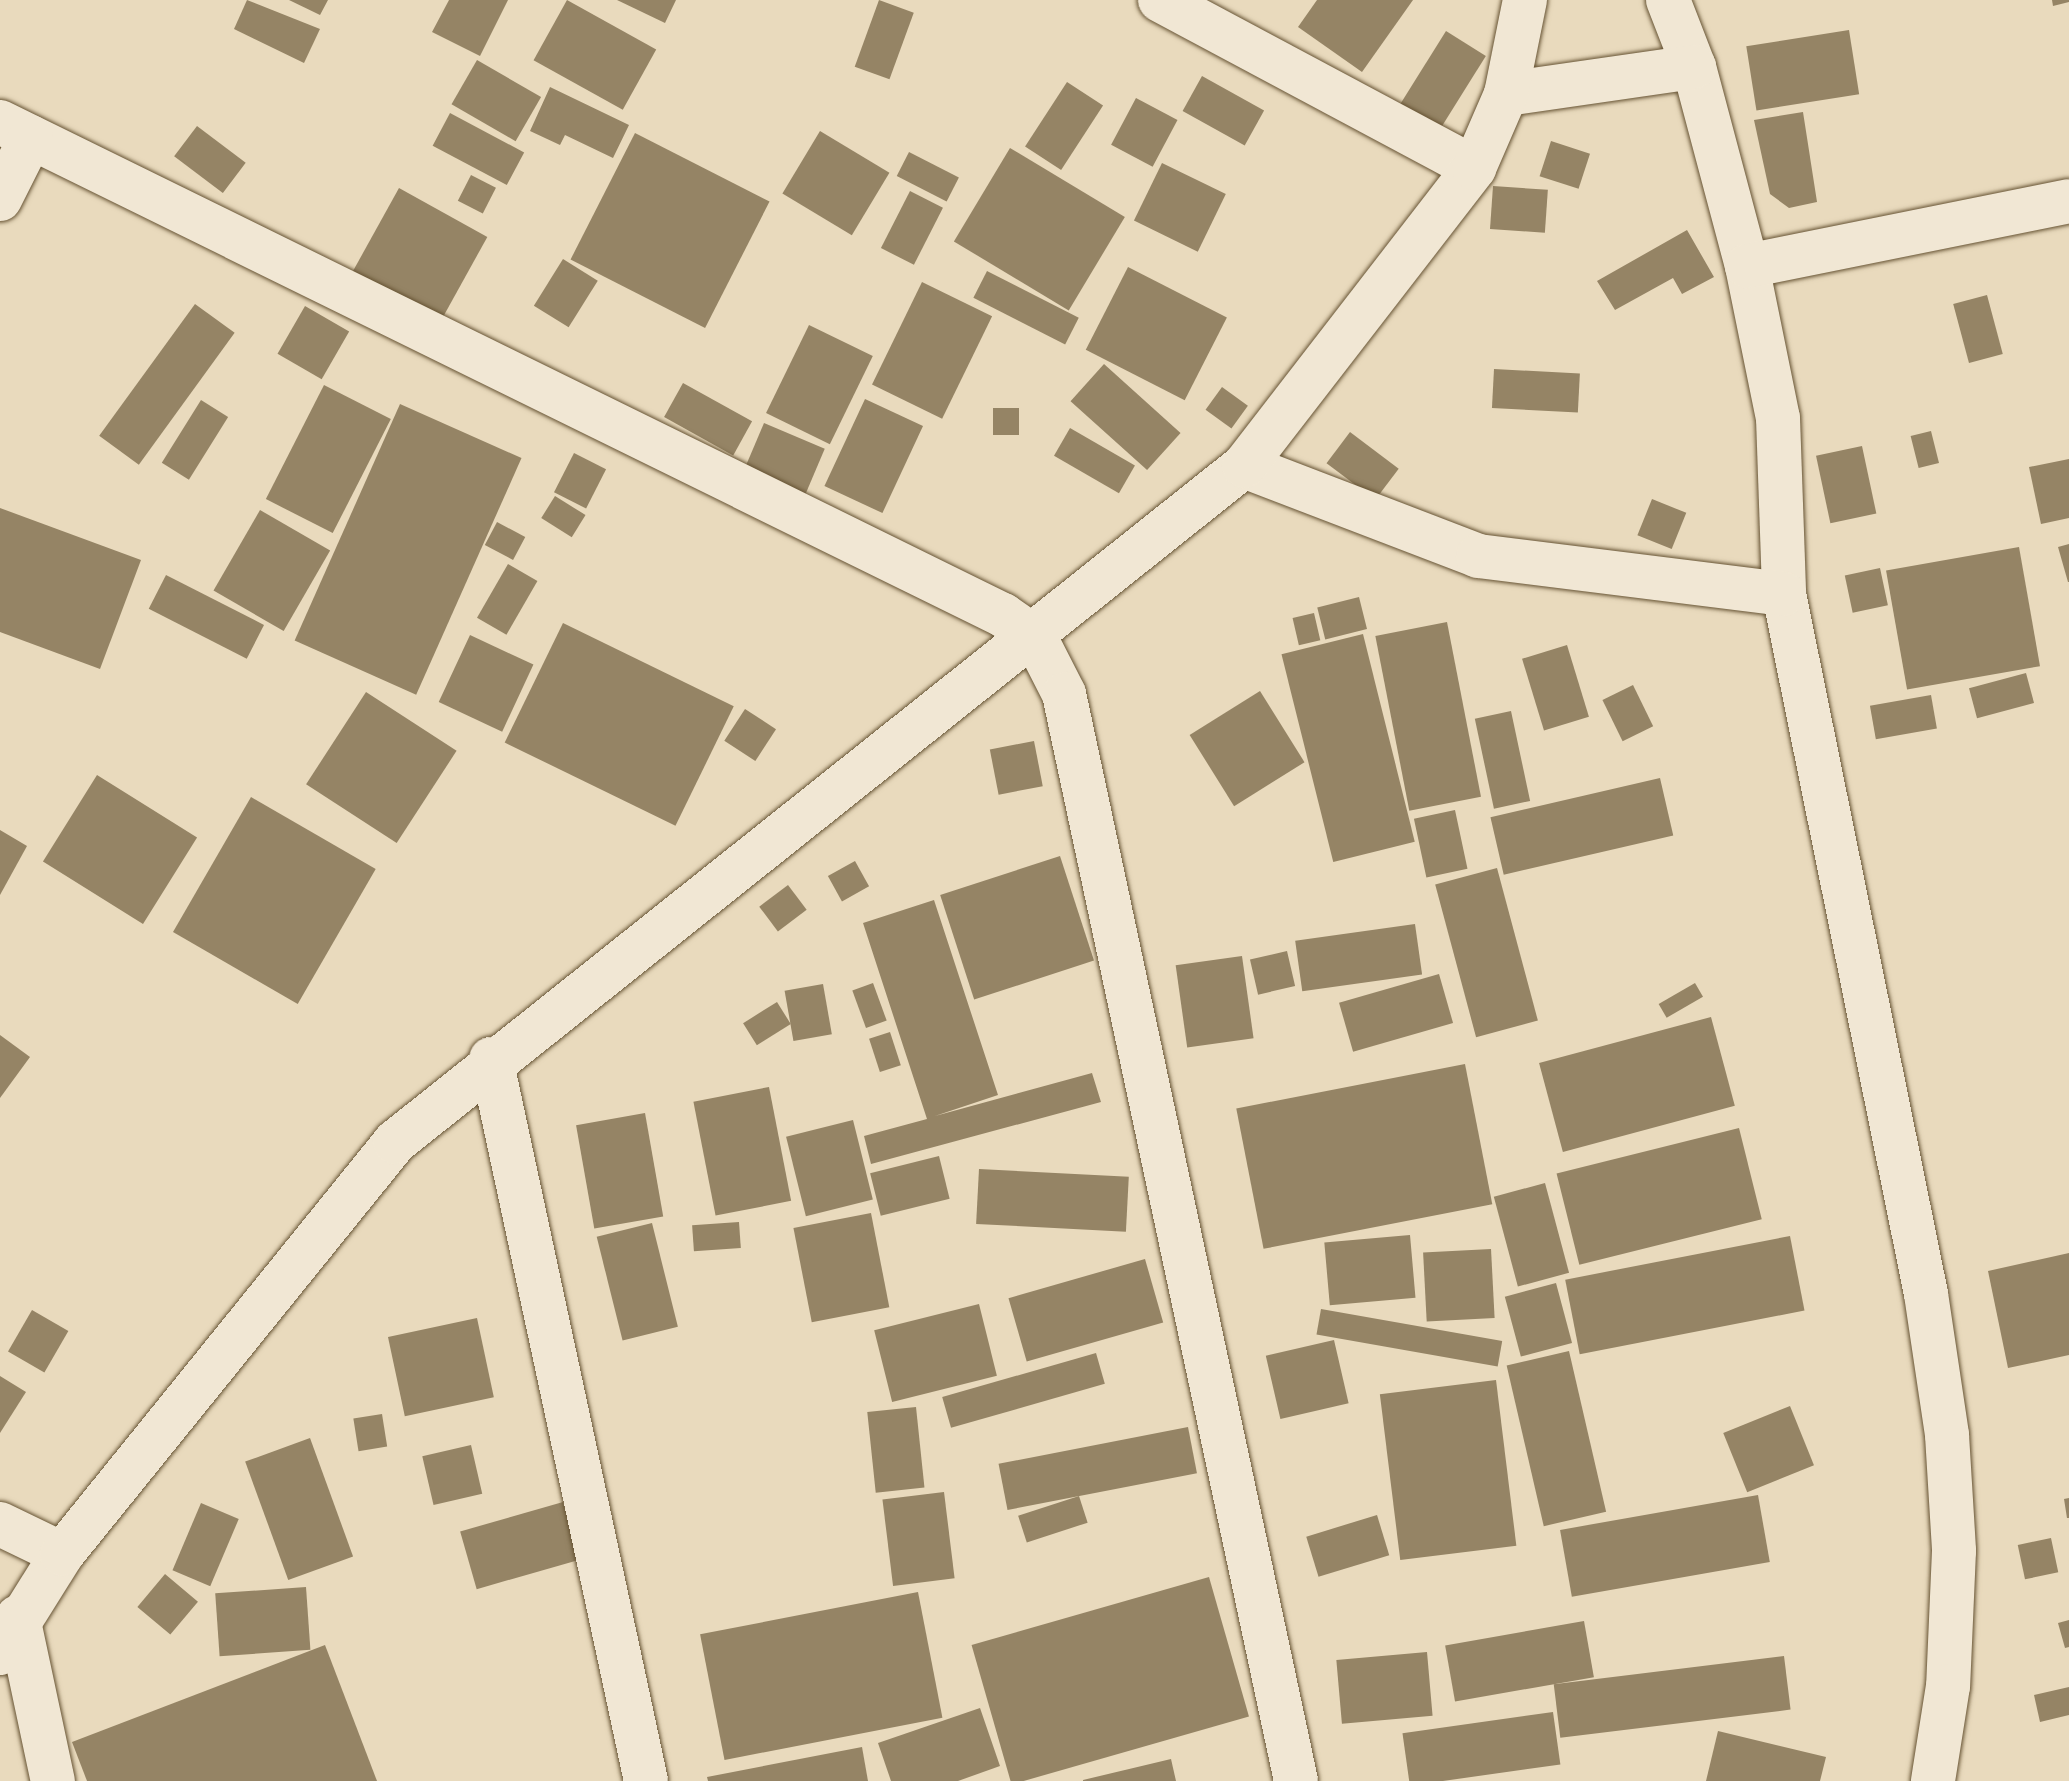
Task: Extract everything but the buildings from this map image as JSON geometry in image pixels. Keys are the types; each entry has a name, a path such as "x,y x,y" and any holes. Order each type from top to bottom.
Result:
{"street":[{"path":"1160,0 1474,168"},
{"path":"53,1781 9,1635 62,1554 395,1142 491,1059 1035,637 1244,466 1474,168 1506,94 1525,0"},
{"path":"1668,0 1694,67 1747,266 1778,418 1784,594 1923,1278 1947,1435 1954,1551 1948,1686 1933,1781"},
{"path":"1506,94 1694,67"},
{"path":"0,199 16,130 988,608 1035,637 1064,694 1296,1781"},
{"path":"1747,266 2069,201"},
{"path":"1244,466 1478,556 1784,594"},
{"path":"491,1059 646,1781"},
{"path":"0,1524 62,1554"}]}
